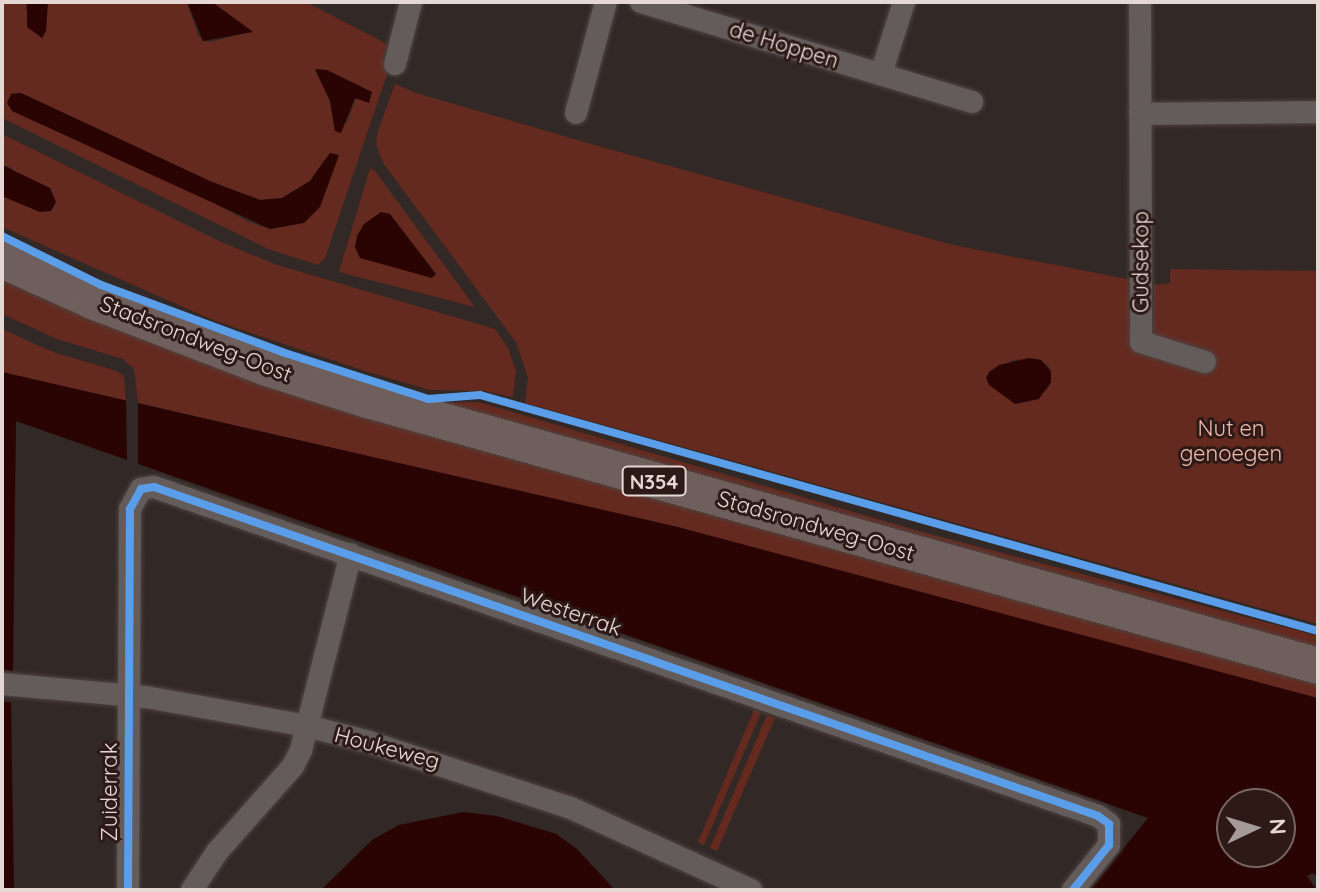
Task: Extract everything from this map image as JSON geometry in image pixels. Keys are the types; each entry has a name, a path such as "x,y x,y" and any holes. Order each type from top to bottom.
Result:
{"main road":[{"name":"Stadsrondweg-Oost","path":"2,260 95,302 238,357 353,396 1318,666"}],"street":[{"path":"395,64 411,2"},
{"path":"576,113 606,2"},
{"name":"de Hoppen","path":"641,2 972,102"},
{"path":"881,74 904,2"},
{"name":"Gudsekop","path":"1140,2 1141,342 1205,362"},
{"path":"1140,114 1318,112"},
{"name":"Westerrak","path":"128,695 130,509 141,489 154,487 171,490 1098,816 1109,824 1109,845 1073,890"},
{"path":"192,890 248,813 293,766 307,726 351,554"},
{"name":"Houkeweg","path":"2,684 128,695 307,726 447,765 558,803 628,831 751,890"},
{"name":"Zuiderrak","path":"128,695 128,890"}],"green space":[{"path":"2,2 27,2 25,9 46,15 48,2 187,2 198,35 203,41 211,42 252,31 212,2 306,2 387,44 383,60 390,65 325,258 318,265 268,249 2,118","holes":["315,70 356,98 347,122 335,131 330,101","21,93 212,182 261,200 282,198 310,181 324,160 339,155 320,206 270,229 249,222 11,94"]},
{"name":"Nut en genoegen","path":"395,84 416,93 598,146 953,245 1132,280 1135,338 1128,344 1145,354 1153,336 1154,285 1170,283 1170,269 1318,271 1318,624 525,403 528,377 516,342 383,163 376,144","holes":["1041,360 1049,367 1051,382 1047,390 1010,361"]},
{"path":"2,134 219,241 277,265 495,329 508,348 516,371 513,397 484,391 430,390 368,372 215,321 2,227 2,196 40,212 10,167 2,165"},
{"path":"370,168 375,171 475,307 339,272"},
{"path":"2,273 1318,677 1318,751 574,504 138,403 134,369 123,359 57,339 2,314"},
{"path":"2,329 53,352 117,371 124,376 126,401 2,372"},
{"path":"478,402 919,531 1318,636 1318,653 436,403"},
{"path":"754,710 761,713 704,845 698,842"},
{"path":"767,715 775,718 717,851 710,848"}],"shaded area":[{"path":"27,2 48,2 46,31 42,38 27,27"},
{"path":"187,2 212,2 253,32 203,41"},
{"path":"315,69 327,70 372,92 369,103 355,98 341,133 335,131 330,101"},
{"path":"21,93 212,182 260,200 282,198 310,181 330,153 339,155 320,207 304,223 270,229 12,111 7,103 11,94"},
{"path":"2,165 50,188 56,202 51,211 40,212 2,196"},
{"path":"381,212 390,214 436,274 432,278 360,258 355,247 357,236 364,224"},
{"path":"1029,358 1041,360 1051,371 1051,382 1039,399 1015,404 989,385 986,378 989,372 999,365"},
{"path":"2,372 678,527 1318,698 1318,878 1313,873 1307,876 1317,890 1090,890 1148,818 16,421 13,671 2,670"},
{"path":"2,702 11,702 14,890 2,890"},
{"path":"463,812 497,816 556,834 577,849 615,890 321,890 372,840 399,825"}],"pier":[{"path":"126,399 138,399 138,466 127,464"}],"cycle path":[{"path":"2,236 101,285 282,352 428,399 480,395 1318,631"},
{"path":"128,890 130,509 141,489 154,487 1098,816 1109,824 1109,845 1073,890"}]}
